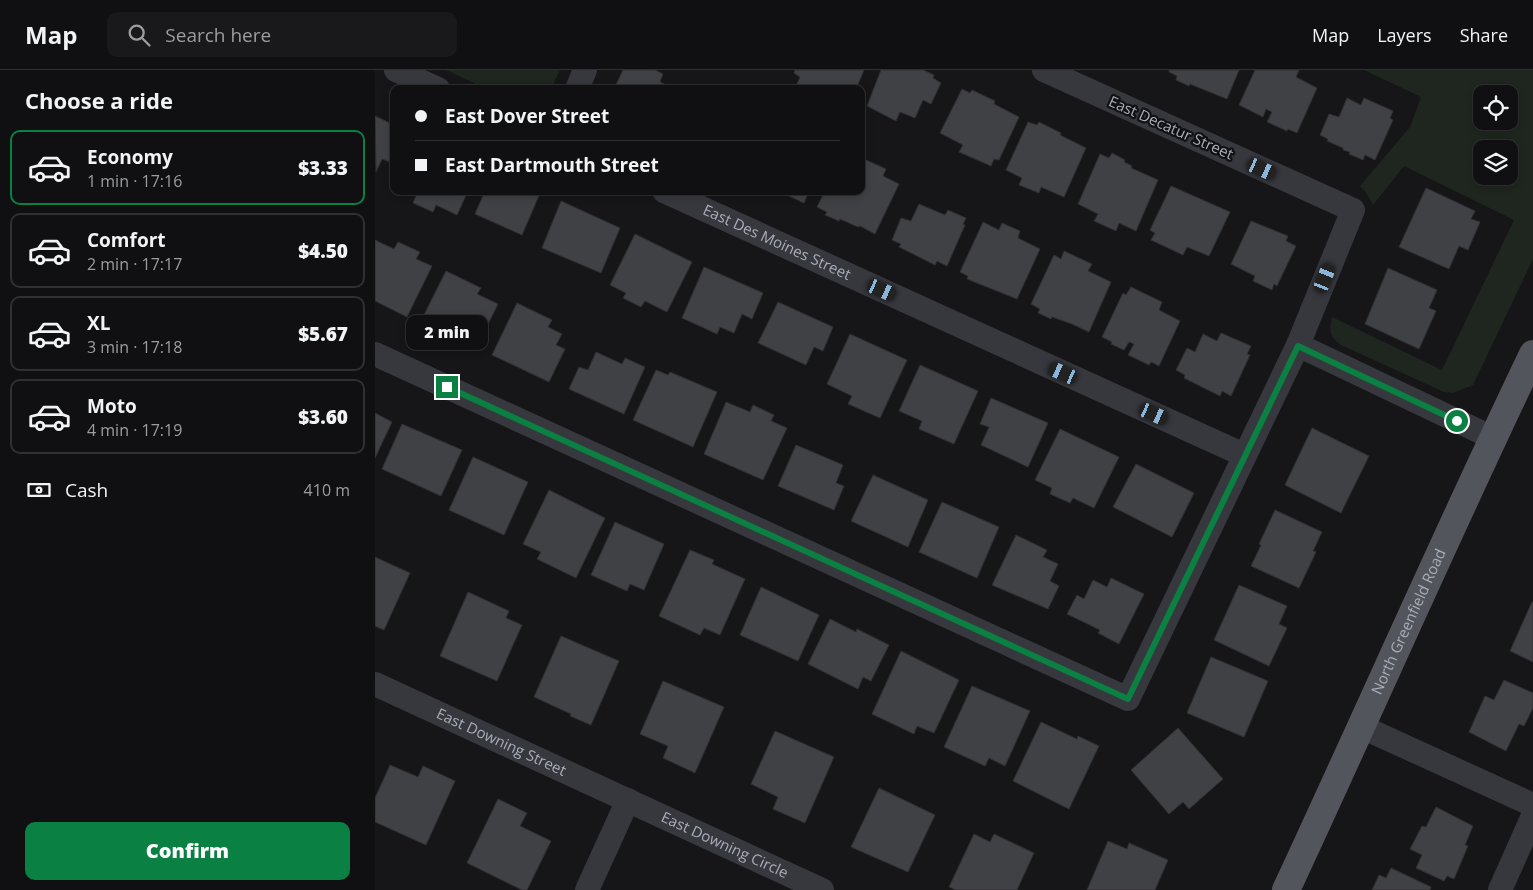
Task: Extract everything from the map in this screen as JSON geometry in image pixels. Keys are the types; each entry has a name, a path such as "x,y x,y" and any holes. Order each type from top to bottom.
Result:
{"main road":[{"name":"North Greenfield Road","path":"1286,890 1533,354"}],"street":[{"path":"396,70 429,85"},
{"path":"579,85 585,70"},
{"name":"East Decatur Street","path":"1044,70 1353,210 1298,346"},
{"name":"East Des Moines Street","path":"673,195 1244,455"},
{"path":"375,354 1128,699 1298,346 1493,438"},
{"name":"East Downing Street","path":"375,684 628,800"},
{"path":"1362,727 1533,805"},
{"path":"587,890 628,800"},
{"name":"East Downing Circle","path":"628,800 822,890"},
{"path":"1500,890 1533,816"}],"shaded area":[{"path":"446,70 560,70 553,85 478,85"},
{"path":"1364,70 1533,70 1533,259 1473,385 1453,393 1444,392 1341,345 1334,339 1330,330 1332,317 1442,370 1514,220 1404,166 1373,205 1360,186 1410,127 1421,97"}],"building":[{"path":"623,70 655,70 663,74 660,82 666,85 616,85"},
{"path":"795,70 864,70 858,85 799,85 797,84 800,77 794,73"},
{"path":"881,70 923,70 934,75 933,78 941,83 931,104 923,100 915,118 900,112 896,121 867,106"},
{"path":"1169,70 1239,70 1227,99 1176,80 1177,76 1169,72"},
{"path":"1255,70 1299,70 1296,77 1317,88 1297,133 1288,129 1287,131 1267,122 1272,112 1266,109 1263,117 1239,105"},
{"path":"962,89 970,93 972,90 995,101 994,104 1019,117 999,160 994,159 991,166 959,152 963,145 940,133"},
{"path":"1347,98 1361,105 1364,98 1393,111 1390,118 1393,120 1375,160 1365,155 1363,160 1349,154 1350,152 1327,141 1328,139 1320,135 1329,114 1339,117"},
{"path":"375,116 390,123 390,162 382,159 376,172"},
{"path":"1028,122 1037,125 1039,122 1086,148 1064,197 1041,187 1039,193 1019,185 1022,178 1006,170"},
{"path":"1112,153 1125,160 1124,162 1132,166 1131,168 1158,180 1136,231 1119,223 1116,231 1094,221 1098,214 1078,204 1100,154 1109,158"},
{"path":"865,159 886,169 883,176 899,184 875,234 860,226 858,227 825,215 827,212 817,207 823,195 865,195"},
{"path":"1171,186 1230,212 1209,256 1187,247 1183,255 1151,240 1155,233 1150,230"},
{"path":"1426,188 1475,211 1471,219 1480,222 1468,250 1459,246 1449,269 1399,247"},
{"path":"414,195 466,195 457,215 436,205 433,212 413,203 416,196"},
{"path":"483,195 539,195 522,235 475,214"},
{"path":"787,195 807,195 804,203"},
{"path":"561,201 620,228 601,273 542,248"},
{"path":"919,204 945,215 948,210 966,218 963,224 965,225 947,266 937,261 935,265 899,247 901,244 892,240 901,218 911,221"},
{"path":"1251,221 1288,236 1286,241 1296,246 1277,286 1274,284 1272,290 1253,281 1255,276 1231,264"},
{"path":"983,222 999,230 1002,223 1020,231 1018,238 1040,249 1017,299 967,279 968,276 960,272"},
{"path":"635,234 692,262 667,312 645,301 641,307 623,298 626,293 610,285"},
{"path":"375,240 394,249 398,242 420,252 416,259 432,266 407,317 375,301"},
{"path":"1064,251 1092,264 1088,271 1111,282 1089,332 1072,324 1052,317 1051,319 1038,313 1040,309 1031,304 1054,255 1061,259"},
{"path":"704,267 763,293 752,319 742,314 734,333 720,327 717,334 682,318"},
{"path":"1388,268 1437,290 1429,308 1436,311 1419,349 1365,324"},
{"path":"446,271 481,288 477,294 498,304 475,350 420,323"},
{"path":"1131,287 1162,302 1159,310 1180,321 1159,366 1151,362 1149,365 1128,355 1134,344 1129,342 1124,350 1102,337 1123,293 1126,295"},
{"path":"778,302 833,327 823,351 814,347 806,365 758,343"},
{"path":"517,303 552,320 548,327 562,334 556,345 565,349 549,382 492,355"},
{"path":"1221,333 1251,346 1247,354 1250,355 1231,396 1222,391 1220,396 1184,378 1185,375 1176,370 1187,348 1195,352 1203,334 1217,341"},
{"path":"850,334 907,360 880,418 848,404 852,396 827,384"},
{"path":"596,352 622,364 625,358 645,367 624,414 569,389 579,367 588,370"},
{"path":"920,365 978,391 954,444 919,429 922,421 899,411"},
{"path":"656,370 668,375 670,372 717,392 693,447 633,420"},
{"path":"991,398 1048,423 1028,467 981,445 989,427 980,424"},
{"path":"726,402 750,412 753,405 774,415 771,421 787,428 763,480 704,454"},
{"path":"375,413 392,422 375,458"},
{"path":"402,424 462,450 441,496 382,469"},
{"path":"1312,428 1369,456 1341,513 1285,485"},
{"path":"1060,429 1119,457 1094,508 1073,498 1070,503 1050,494 1052,488 1035,480"},
{"path":"796,445 843,465 836,483 844,486 834,510 778,486"},
{"path":"473,457 528,482 504,535 449,510"},
{"path":"1136,464 1194,493 1172,537 1113,507"},
{"path":"873,475 928,500 908,547 851,521"},
{"path":"549,490 605,518 576,578 537,559 541,552 523,544"},
{"path":"942,502 999,527 977,578 919,552"},
{"path":"1275,510 1322,532 1313,551 1316,552 1299,588 1251,566"},
{"path":"615,522 664,544 644,590 630,584 627,591 591,575"},
{"path":"1016,535 1047,550 1043,557 1058,564 1050,581 1059,586 1048,609 992,585"},
{"path":"690,550 714,560 712,564 745,579 720,635 704,628 700,635 659,616"},
{"path":"375,557 410,573 384,630 375,626"},
{"path":"1111,578 1144,594 1119,644 1098,633 1100,630 1067,614 1077,595 1084,599 1093,580 1107,587"},
{"path":"1239,585 1287,606 1279,624 1287,628 1269,666 1214,640"},
{"path":"761,587 819,615 798,661 740,635"},
{"path":"468,592 509,611 506,618 522,625 497,681 440,656"},
{"path":"1533,602 1533,662 1510,651"},
{"path":"830,619 856,632 857,629 889,645 871,681 863,677 858,689 808,664"},
{"path":"561,636 619,661 591,725 534,697"},
{"path":"901,651 959,680 934,733 917,726 914,734 872,714"},
{"path":"1211,657 1268,681 1244,737 1187,713"},
{"path":"1504,680 1533,693 1533,708 1524,726 1519,724 1506,751 1469,732 1485,696 1494,700"},
{"path":"663,681 724,707 695,773 663,758 668,746 640,734"},
{"path":"972,686 1030,711 1005,766 989,758 985,766 944,747"},
{"path":"1041,722 1077,739 1078,736 1099,746 1069,809 1013,781"},
{"path":"1178,728 1223,779 1189,809 1183,802 1169,814 1131,770"},
{"path":"775,731 834,757 805,823 773,809 778,797 751,784"},
{"path":"390,765 418,777 423,766 455,781 426,845 375,822 375,798"},
{"path":"879,788 935,815 908,872 851,847"},
{"path":"498,799 527,813 520,826 551,841 527,890 522,890 467,863"},
{"path":"1436,807 1473,826 1465,845 1468,846 1454,879 1447,876 1444,881 1416,868 1422,855 1410,849 1422,826 1426,827"},
{"path":"974,834 990,842 994,834 1034,853 1017,890 956,890 949,887"},
{"path":"1108,841 1127,849 1129,843 1168,860 1155,890 1087,890"},
{"path":"1391,868 1431,887 1430,890 1372,890 1379,875 1386,878"}],"route":[{"path":"447,387 1128,699 1298,346 1457,421"}]}
